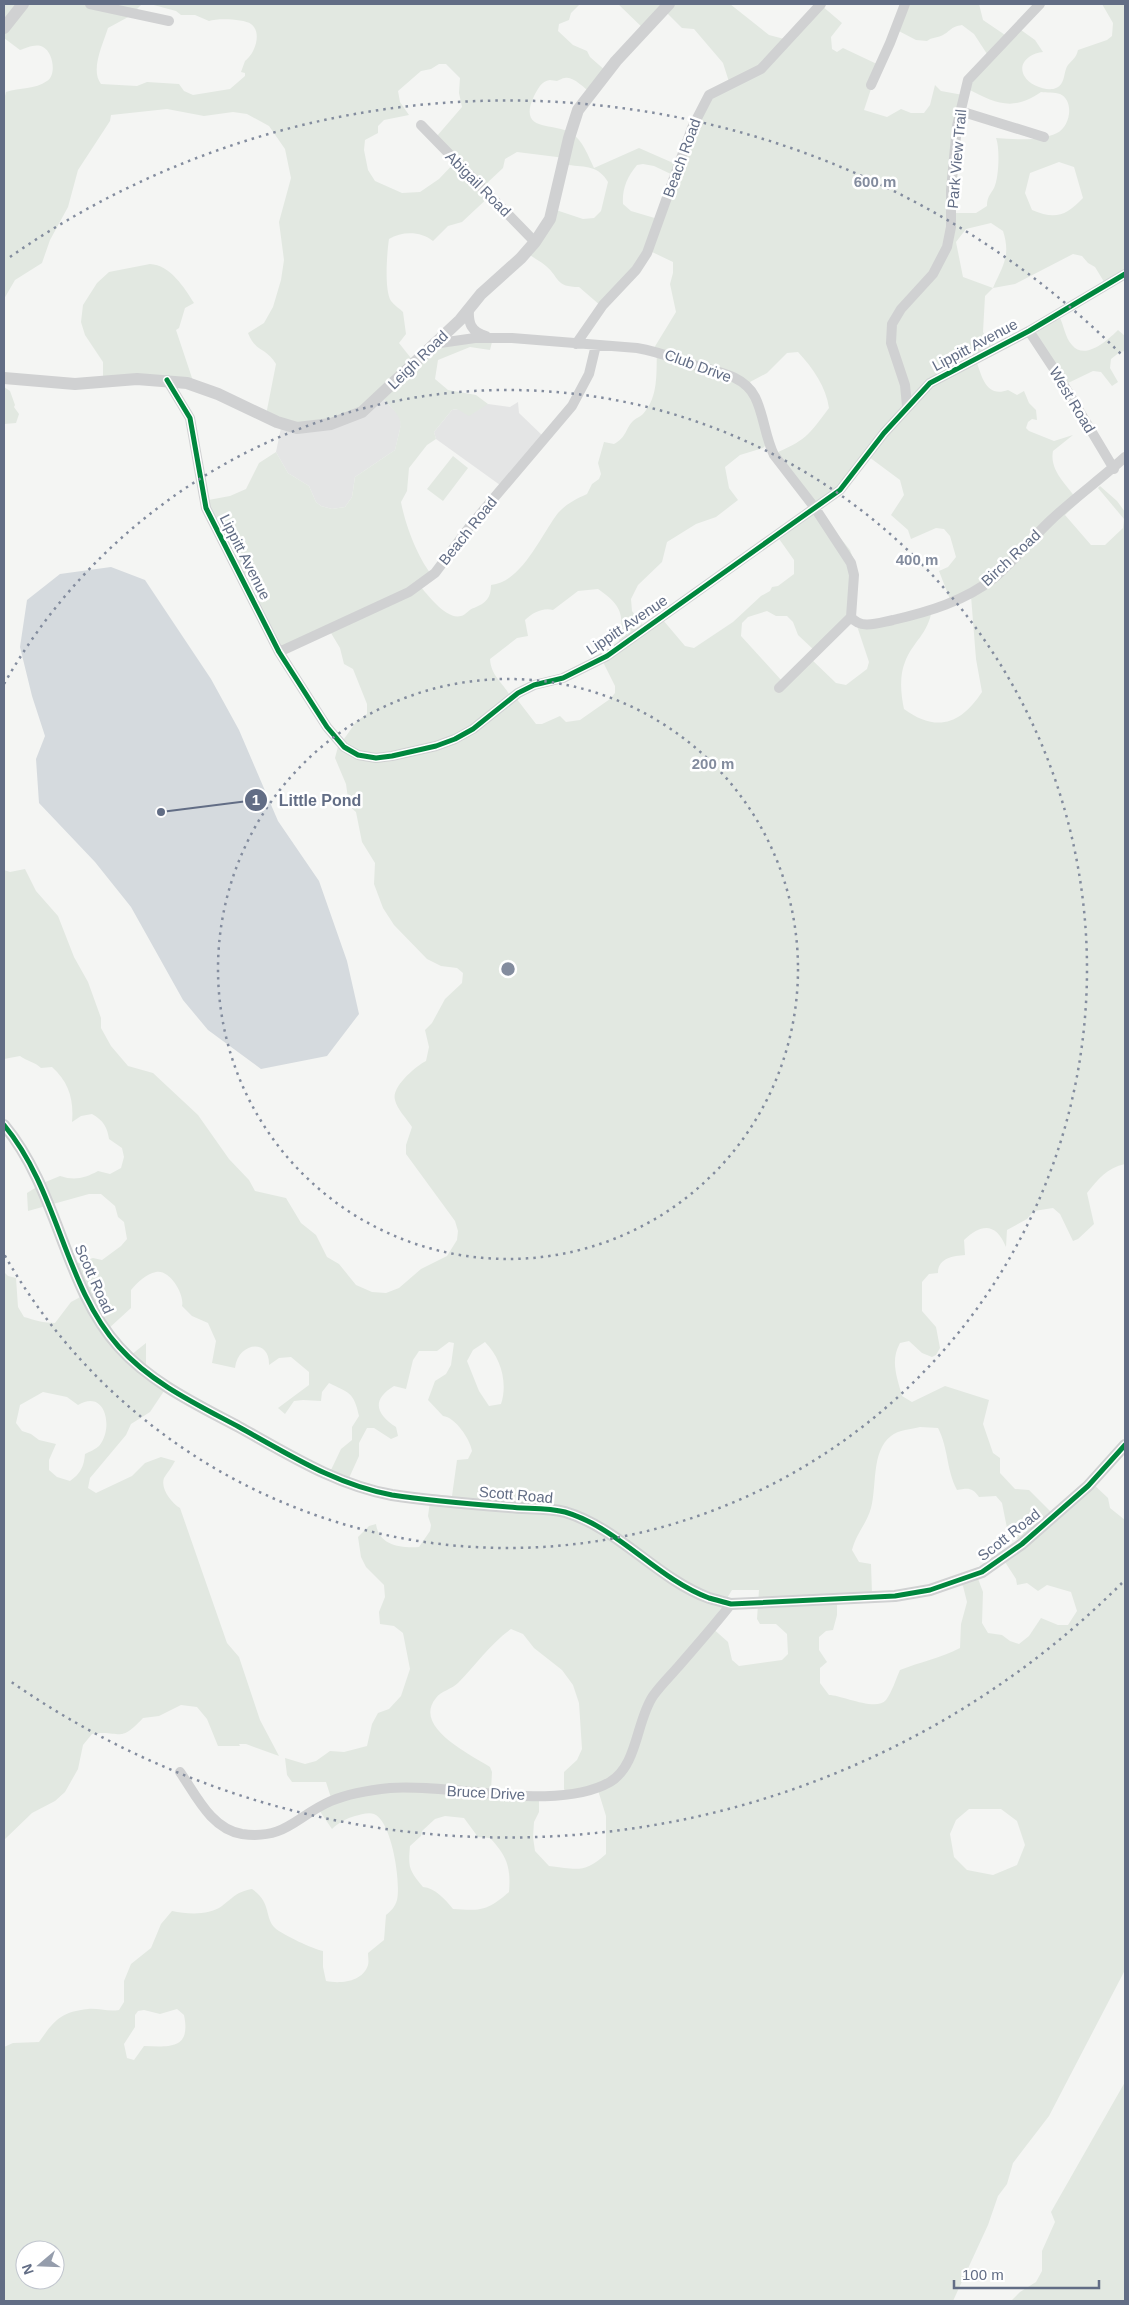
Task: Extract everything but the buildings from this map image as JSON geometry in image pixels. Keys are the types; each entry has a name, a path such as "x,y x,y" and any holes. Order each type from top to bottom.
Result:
{"street":[{"path":"4,28 23,4"},
{"path":"90,4 169,21"},
{"name":"Leigh Road","path":"4,378 75,384 137,379 167,380 204,388 277,422 297,428 311,428 340,421 362,412 460,320 481,294 521,258 535,242 550,219 578,110 616,61 669,4"},
{"name":"Beach Road","path":"576,344 603,305 636,270 647,252 692,128 709,95 761,69 821,4"},
{"path":"870,85 890,43 905,4"},
{"name":"Park View Trail","path":"907,406 905,385 891,343 892,324 901,309 934,274 947,247 951,227 951,190 960,111 968,80 1040,4"},
{"path":"960,111 1044,137"},
{"name":"Abigail Road","path":"421,125 535,242"},
{"name":"Lippitt Avenue","path":"167,380 190,418 206,508 279,652 327,727 344,747 358,755 376,758 420,750 455,739 472,729 518,694 534,685 563,678 607,656 840,490 907,406 930,383 1029,331 1125,274"},
{"name":"Club Drive","path":"469,309 468,319 475,332 494,338"},
{"name":"West Road","path":"1029,331 1114,469"},
{"name":"Club Drive","path":"433,344 475,338 494,338 656,351 726,374 744,384 756,398 769,445 774,455 815,508 851,563 854,575 851,617"},
{"name":"Beach Road","path":"279,652 409,592 435,573 471,525 572,406 589,374 596,345"},
{"name":"Birch Road","path":"851,617 859,624 869,625 922,612 959,599 995,577 1050,520 1088,487 1114,469 1125,457"},
{"path":"779,688 851,617"},
{"name":"Scott Road","path":"4,1125 29,1161 45,1193 88,1300 105,1331 127,1355 175,1392 320,1472 354,1485 390,1494 422,1499 562,1511 586,1520 683,1584 708,1598 731,1604 895,1596 930,1590 982,1572 1022,1544 1080,1493 1125,1445"},
{"name":"Bruce Drive","path":"180,1772 219,1825 240,1834 258,1835 285,1829 330,1802 351,1794 371,1790 419,1788 543,1796 573,1793 597,1787 610,1782 621,1774 631,1755 642,1718 653,1696 731,1604"}],"shaded area":[{"path":"4,4 142,4 130,16 108,28 97,64 98,78 101,84 137,86 147,82 179,84 184,91 193,95 230,89 245,76 245,73 241,72 245,61 256,44 255,28 248,22 224,19 209,21 195,15 181,15 176,11 150,4 580,4 571,13 569,20 559,24 558,31 573,45 587,51 590,57 607,72 591,93 568,78 544,82 534,96 530,108 530,116 540,124 564,130 575,136 585,149 594,168 639,148 680,166 709,98 730,85 723,63 694,29 682,28 667,13 647,32 618,4 730,4 769,35 788,40 821,5 842,23 831,37 832,49 837,52 843,48 879,65 864,110 887,117 901,109 911,113 924,113 930,105 935,85 941,91 963,95 952,213 976,213 987,206 988,198 996,183 998,156 996,138 1035,139 1057,133 1068,120 1068,102 1060,94 1041,92 1022,102 1004,103 987,98 968,89 989,57 974,34 962,25 927,41 916,40 895,29 905,4 979,4 983,20 1008,37 1021,30 1035,40 1043,52 1034,54 1026,60 1022,67 1023,72 1030,83 1039,87 1053,89 1063,81 1066,68 1078,50 1107,40 1112,36 1113,23 1102,4 1125,4 1125,276 1106,285 1095,267 1082,256 1073,254 1015,284 993,288 985,296 983,332 993,350 976,360 983,379 990,389 1001,392 1008,390 1017,395 1024,391 1029,403 1036,410 1037,420 1032,419 1028,422 1026,428 1029,431 1054,441 1073,435 1053,451 1054,465 1060,478 1079,502 1065,515 1091,545 1105,545 1123,528 1124,519 1098,488 1100,486 1117,501 1125,512 1125,1164 1108,1171 1087,1193 1094,1224 1078,1239 1073,1241 1060,1214 1053,1208 1034,1211 1027,1219 1007,1230 1006,1247 998,1233 988,1228 983,1228 971,1234 964,1240 965,1255 951,1257 943,1261 938,1273 929,1274 922,1282 922,1311 936,1327 940,1348 936,1355 932,1357 922,1353 909,1341 900,1343 895,1356 895,1363 902,1396 912,1402 945,1386 989,1400 983,1424 993,1453 1000,1458 1000,1473 1015,1489 1029,1490 1054,1515 1091,1482 1108,1498 1110,1508 1125,1520 1125,1970 1049,2116 1013,2163 1007,2184 998,2196 988,2225 953,2301 4,2301 4,2047 13,2043 39,2042 54,2023 71,2012 88,2009 119,2010 124,2002 124,1981 131,1964 151,1948 161,1924 172,1911 204,1913 222,1906 239,1893 252,1889 262,1899 275,1928 312,1948 323,1951 323,1967 326,1981 332,1982 344,1982 361,1975 368,1965 368,1953 384,1940 386,1915 395,1905 398,1892 394,1853 386,1828 380,1819 374,1814 369,1813 349,1818 332,1829 319,1810 332,1801 326,1782 292,1782 287,1775 285,1758 305,1764 316,1761 330,1751 344,1752 367,1746 372,1724 378,1713 389,1709 401,1696 410,1669 403,1633 394,1626 380,1624 379,1612 385,1597 384,1585 366,1567 361,1557 358,1537 369,1526 376,1524 381,1537 386,1541 398,1546 419,1547 430,1531 431,1525 428,1516 431,1494 452,1496 457,1460 468,1459 472,1451 465,1435 457,1424 448,1417 443,1416 428,1400 435,1381 446,1374 451,1365 454,1343 449,1342 437,1351 419,1351 413,1360 406,1389 394,1386 382,1396 379,1402 381,1412 396,1427 398,1436 391,1439 374,1428 367,1428 359,1443 359,1456 349,1478 331,1470 341,1449 352,1440 352,1427 359,1416 355,1402 350,1394 329,1383 322,1392 321,1401 294,1401 285,1414 278,1408 309,1385 309,1372 291,1357 279,1358 269,1365 265,1350 259,1347 247,1349 242,1353 237,1359 235,1368 212,1363 216,1341 208,1323 192,1316 182,1306 179,1290 166,1274 156,1272 142,1279 131,1290 131,1308 108,1329 131,1355 146,1343 146,1370 164,1391 150,1412 131,1424 126,1435 90,1478 88,1488 96,1493 132,1476 145,1463 161,1457 175,1461 164,1478 165,1491 170,1499 180,1508 227,1643 239,1657 260,1720 279,1756 246,1744 239,1744 240,1746 218,1746 207,1719 197,1707 181,1705 159,1716 143,1718 124,1734 92,1734 83,1745 78,1769 65,1792 55,1801 32,1813 4,1840 4,1272 8,1276 16,1278 18,1307 24,1317 55,1323 71,1302 86,1294 74,1264 93,1258 102,1260 121,1246 127,1239 124,1222 118,1217 115,1206 101,1194 89,1194 28,1211 27,1193 43,1183 60,1176 80,1178 98,1171 110,1174 121,1168 124,1157 122,1148 109,1139 104,1125 92,1114 81,1116 72,1122 72,1106 69,1092 63,1079 52,1067 41,1068 20,1056 4,1059 4,870 10,872 25,869 36,891 58,916 74,957 88,982 101,1018 101,1028 111,1046 128,1066 153,1073 198,1115 229,1159 249,1180 255,1191 286,1198 301,1223 316,1235 327,1257 339,1264 356,1285 372,1292 386,1293 399,1288 421,1269 447,1256 457,1240 458,1231 455,1221 406,1154 406,1145 412,1127 398,1107 395,1095 400,1083 416,1067 426,1061 429,1047 425,1030 432,1023 445,999 462,983 463,973 457,968 441,966 427,959 394,925 383,908 374,884 375,863 362,842 356,812 349,806 346,784 335,758 340,739 344,739 356,722 367,714 367,704 353,669 344,664 340,648 331,633 283,649 203,501 230,496 246,489 259,463 276,452 288,473 309,486 316,502 321,506 332,509 345,507 352,497 355,477 395,450 400,426 399,417 383,399 315,426 266,415 276,364 269,355 254,344 248,333 264,323 273,307 281,280 284,260 279,222 291,178 285,149 269,126 247,114 233,112 204,116 167,109 111,115 110,121 78,170 68,207 50,240 42,263 15,280 4,299 4,100 6,92 38,86 47,81 53,69 51,58 43,47 34,46 20,50 4,38","holes":["439,64 446,64 460,78 459,93 462,107 437,136 458,159 439,179 420,192 402,193 375,181 368,170 364,150 365,140 378,133 378,126 384,120 409,115 400,102 398,91 421,71 431,69","517,152 565,158 568,165 591,168 600,173 608,182 601,211 594,218 583,219 556,210 528,254 546,266 562,284 579,287 601,306 650,251 673,262 670,284 676,312 654,348 657,350 656,376 652,400 643,414 630,424 621,439 614,444 604,442 598,463 601,474 599,479 592,484 587,494 571,502 558,513 530,556 512,576 502,582 491,585 489,597 485,602 461,616 455,616 438,606 420,586 431,574 412,540 401,502 407,491 409,468 427,445 436,439 434,432 452,410 457,409 469,416 488,404 476,395 448,390 435,379 438,360 470,347 490,350 492,342 459,340 442,344 414,362 399,343 406,334 403,312 391,301 387,288 387,253 389,239 394,236 411,233 423,235 433,241 448,226 462,222 492,194 486,184 503,168 505,159","1059,162 1074,167 1083,198 1071,209 1060,215 1047,215 1032,210 1025,193 1030,173","637,165 654,166 675,176 658,219 631,211 623,204 624,188 630,174","991,223 1003,231 1006,247 1005,260 993,288 963,277 956,242 966,229","798,352 814,371 825,393 829,408 816,425 805,437 773,454 814,510 777,536 794,560 794,574 778,586 772,587 770,591 761,596 733,622 694,648 685,646 663,620 646,630 632,611 631,599 638,585 662,562 667,542 696,524 716,517 738,500 729,488 725,467 740,455 763,448 767,444 750,382 767,373 787,353","869,457 900,480 904,495 891,515 908,530 911,539 936,528 944,529 950,536 956,557 948,567 939,571 951,602 971,596 976,659 982,692 966,712 947,722 938,723 927,721 904,709 901,686 903,667 908,655 924,632 932,609 865,624 855,620 869,662 867,669 846,685 836,683 810,658 782,681 741,636 742,623 748,617 767,611 776,616 787,616 793,622 798,635 815,651 854,614 858,572 850,550 817,509","598,589 614,602 621,615 621,630 617,650 602,660 615,686 615,693 610,699 580,720 566,722 560,716 542,724 536,724 516,698 512,699 498,680 490,659 517,638 528,636 525,620 528,617 545,609 553,610 578,591","485,1342 491,1348 502,1371 504,1388 501,1404 489,1406 479,1391 467,1361 473,1350","43,1392 67,1397 78,1405 88,1401 95,1402 101,1406 105,1413 106,1430 104,1439 98,1447 85,1454 81,1470 70,1481 57,1477 49,1470 49,1460 56,1444 39,1440 31,1434 22,1431 16,1423 20,1405","920,1427 938,1428 957,1490 970,1489 979,1497 996,1496 1002,1503 1007,1528 1024,1546 1005,1562 1016,1579 1017,1585 1027,1583 1038,1591 1047,1585 1071,1592 1077,1611 1068,1625 1058,1625 1041,1618 1029,1636 1019,1644 1010,1641 1002,1635 988,1633 982,1623 983,1592 977,1576 957,1582 963,1586 967,1602 961,1624 960,1648 900,1670 886,1700 881,1703 867,1704 829,1695 820,1683 820,1668 827,1662 819,1650 819,1637 826,1631 833,1630 837,1615 837,1595 872,1594 871,1564 859,1562 852,1550 871,1508 877,1460 880,1451 891,1436 897,1432","732,1590 759,1590 757,1619 760,1624 776,1624 787,1634 788,1654 782,1660 739,1666 732,1660 728,1642 710,1626","511,1629 523,1634 534,1648 562,1670 573,1685 579,1703 582,1749 577,1760 564,1772 564,1789 565,1791 597,1787 606,1816 606,1854 592,1865 580,1869 549,1866 535,1851 533,1837 534,1822 539,1812 539,1794 491,1791 492,1772 490,1767 447,1738 437,1729 432,1719 431,1709 436,1698 458,1683 503,1635","969,1809 1001,1809 1017,1821 1025,1845 1017,1865 993,1875 967,1870 954,1857 950,1834 956,1820","445,1816 464,1818 478,1837 490,1838 504,1856 509,1876 509,1892 495,1903 477,1910 453,1909 436,1892 423,1887 410,1868 410,1846 421,1836 422,1831 435,1819","177,2009 184,2015 185,2034 177,2044 170,2046 144,2046 134,2060 127,2058 124,2044 135,2027 135,2015 138,2011 144,2010 160,2014"]},
{"path":"150,264 164,268 176,278 194,303 185,308 179,328 176,330 194,384 103,381 103,362 85,335 81,322 83,305 97,283 109,272"},
{"path":"1059,316 1072,345 1083,351 1096,347 1118,330 1125,336 1125,351 1120,352 1111,359 1110,368 1118,382 1112,386 1101,372 1093,371 1066,384 1034,331"},
{"path":"4,387 10,391 14,407 19,414 16,423 4,424"},
{"path":"383,399 400,416 401,425 395,450 355,477 352,497 345,507 332,509 321,506 316,502 309,486 288,473 276,452 282,423"},
{"path":"518,402 519,413 544,437 500,485 436,439 434,432 452,410 488,404 510,407"},
{"path":"453,456 468,468 443,501 427,489"},
{"path":"111,567 145,580 211,679 239,730 278,821 319,881 347,961 359,1014 327,1056 261,1069 208,1030 183,1000 131,907 95,862 39,803 36,759 45,736 32,696 20,647 27,600 60,574"},
{"path":"1125,2082 1125,2301 1011,2301 1020,2292 1036,2282 1042,2271 1042,2251 1055,2222 1051,2212"}],"cycle path":[{"path":"167,380 190,418 206,508 279,652 327,727 344,747 358,755 376,758 436,746 455,739 473,729 518,693 534,685 563,678 607,656 840,490 884,433 930,383 1029,331 1125,274"},
{"path":"4,1125 22,1151 37,1179 73,1267 101,1323 119,1347 145,1372 191,1402 294,1458 351,1484 407,1497 565,1512 585,1519 603,1529 672,1578 709,1598 731,1604 895,1596 930,1590 982,1572 1022,1544 1088,1486 1125,1445"}],"place":[{"name":"Little Pond","path":"161,812"}]}
